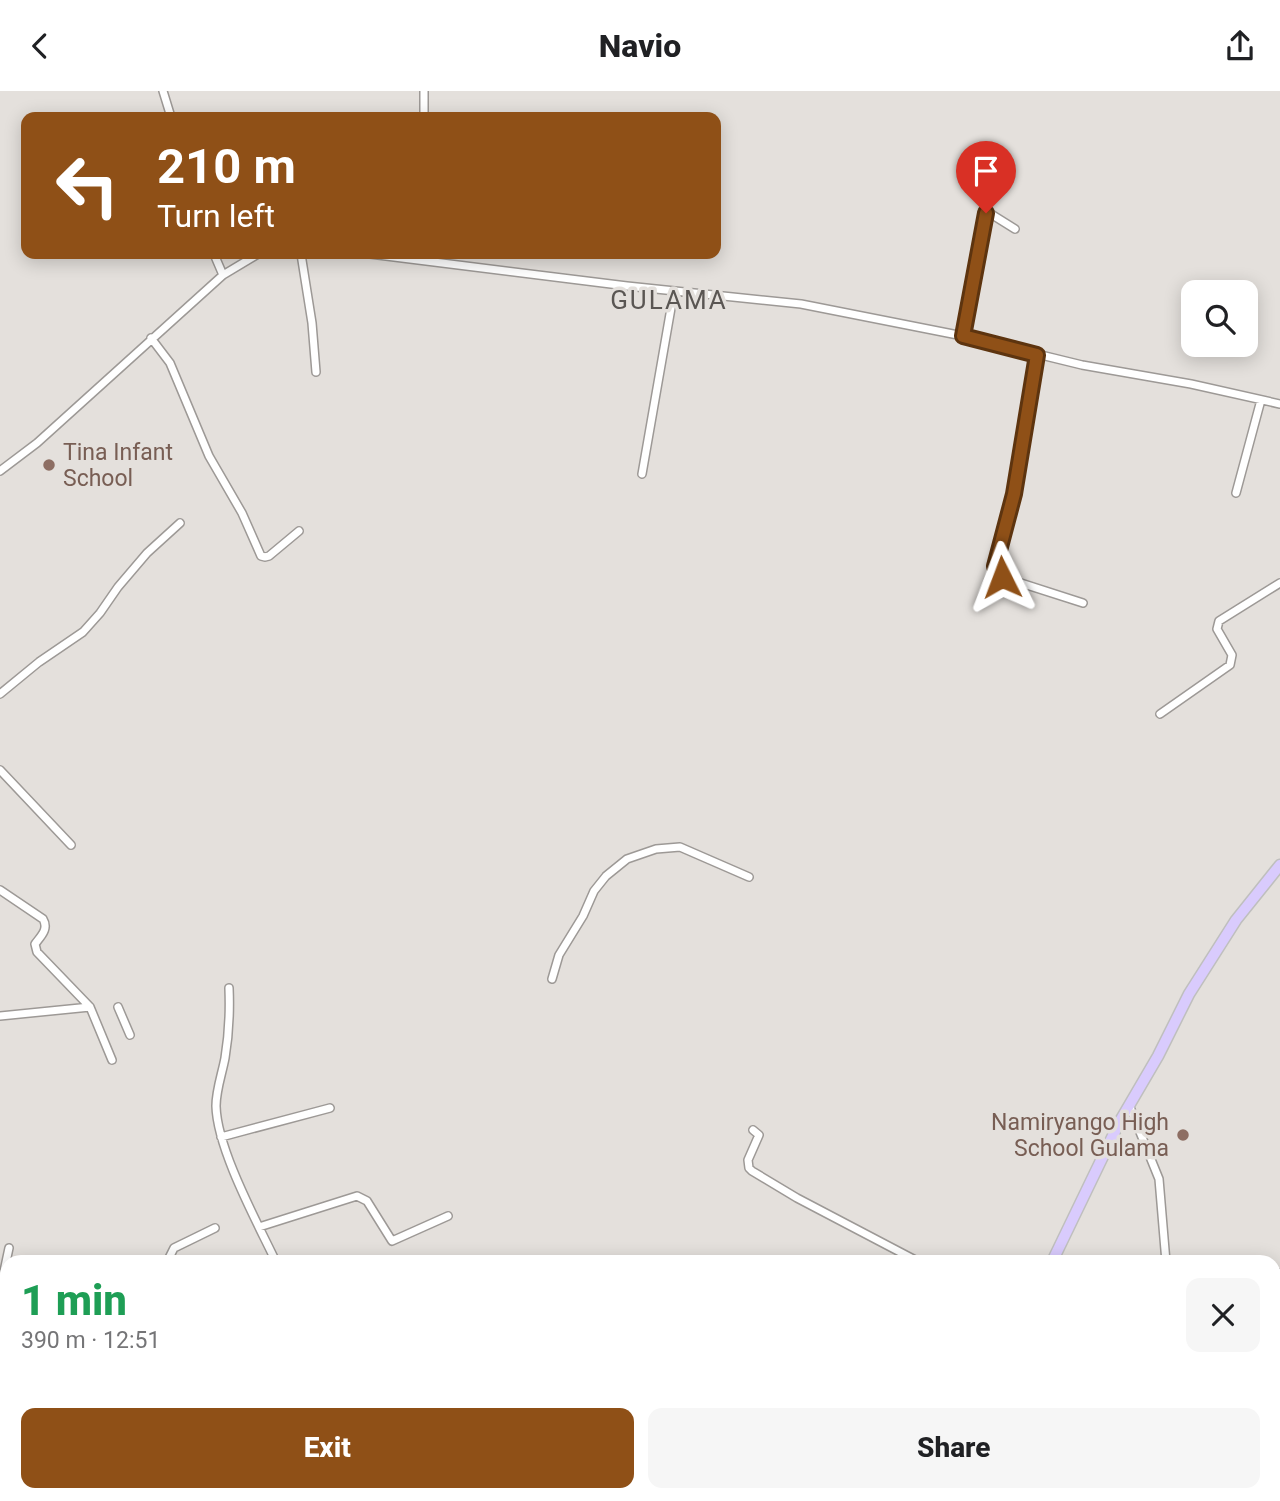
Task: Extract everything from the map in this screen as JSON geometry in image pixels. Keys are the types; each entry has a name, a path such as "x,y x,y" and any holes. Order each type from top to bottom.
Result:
{"main road":[{"path":"1055,1255 1129,1105 1201,974 1236,920 1280,865"}],"street":[{"path":"163,91 169,112"},
{"path":"424,112 425,91"},
{"path":"963,336 986,213 1015,229"},
{"path":"216,259 223,275"},
{"path":"0,471 65,418 223,275 250,259"},
{"path":"302,259 312,323 316,372"},
{"path":"426,259 674,291 801,304 1280,404"},
{"path":"642,474 674,291"},
{"path":"151,338 170,363 209,456 242,513 261,556 269,555 299,531"},
{"path":"1037,355 1014,494 995,571 1002,577 1083,603"},
{"path":"1236,493 1261,400"},
{"path":"0,694 39,662 83,632 147,553 180,523"},
{"path":"1160,714 1230,665 1231,655 1217,629 1219,621 1280,583"},
{"path":"0,771 71,845"},
{"path":"552,979 559,955 583,916 594,891 606,876 627,859 656,849 680,847 749,877"},
{"path":"0,890 43,919 45,930 35,944 37,952 90,1007 112,1060"},
{"path":"229,988 229,1029 216,1102 220,1137 273,1255"},
{"path":"0,1016 90,1007"},
{"path":"118,1007 130,1035"},
{"path":"1129,1105 1158,1179 1165,1255"},
{"path":"220,1137 330,1108"},
{"path":"753,1130 758,1135 748,1160 752,1171 797,1198 906,1255"},
{"path":"259,1227 357,1196 367,1201 392,1241 448,1216"},
{"path":"170,1255 174,1248 215,1228"},
{"path":"8,1255 9,1248"}],"place":[{"name":"Tina Infant School","path":"49,465"},
{"name":"Namiryango High School Gulama","path":"1183,1135"}],"district":[{"name":"GULAMA","path":"669,300"}],"route":[{"path":"986,213 963,336 1037,355 1014,494 995,566 995,571 1002,577"}]}
